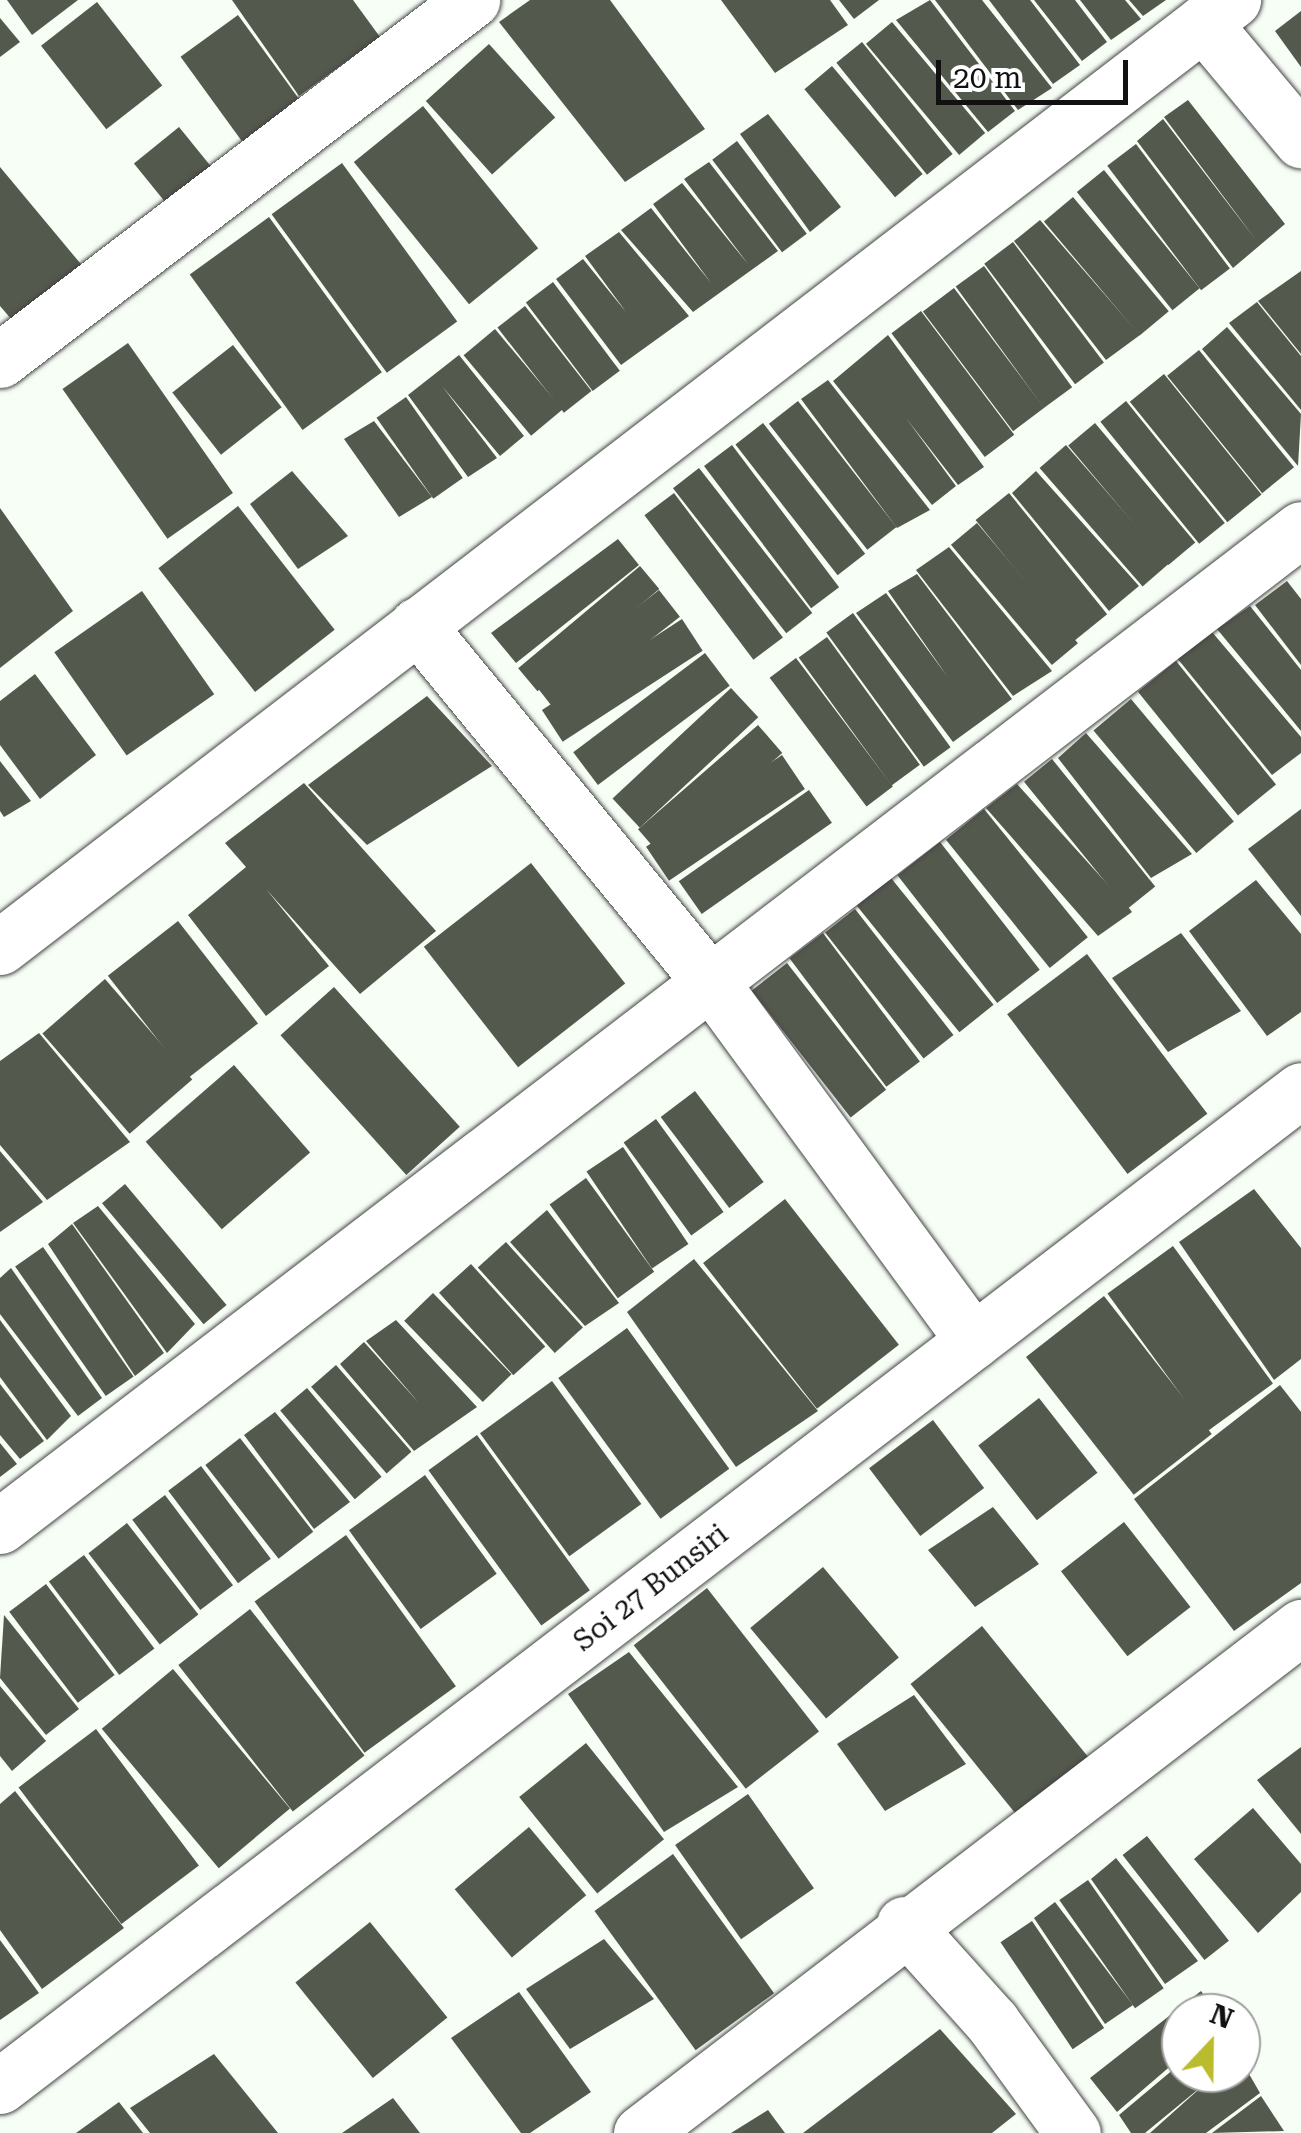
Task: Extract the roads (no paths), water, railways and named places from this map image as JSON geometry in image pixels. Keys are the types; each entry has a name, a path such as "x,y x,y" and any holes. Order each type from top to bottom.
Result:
{"street":[{"path":"0,360 472,0"},
{"path":"0,947 1218,12 1301,140"},
{"path":"0,1526 712,985 1301,529"},
{"path":"418,625 712,985 974,1341"},
{"name":"Soi 27 Bunsiri","path":"0,2086 1301,1090"},
{"path":"640,2133 904,1924 1301,1627"},
{"path":"904,1924 992,2022 1073,2133"}]}
